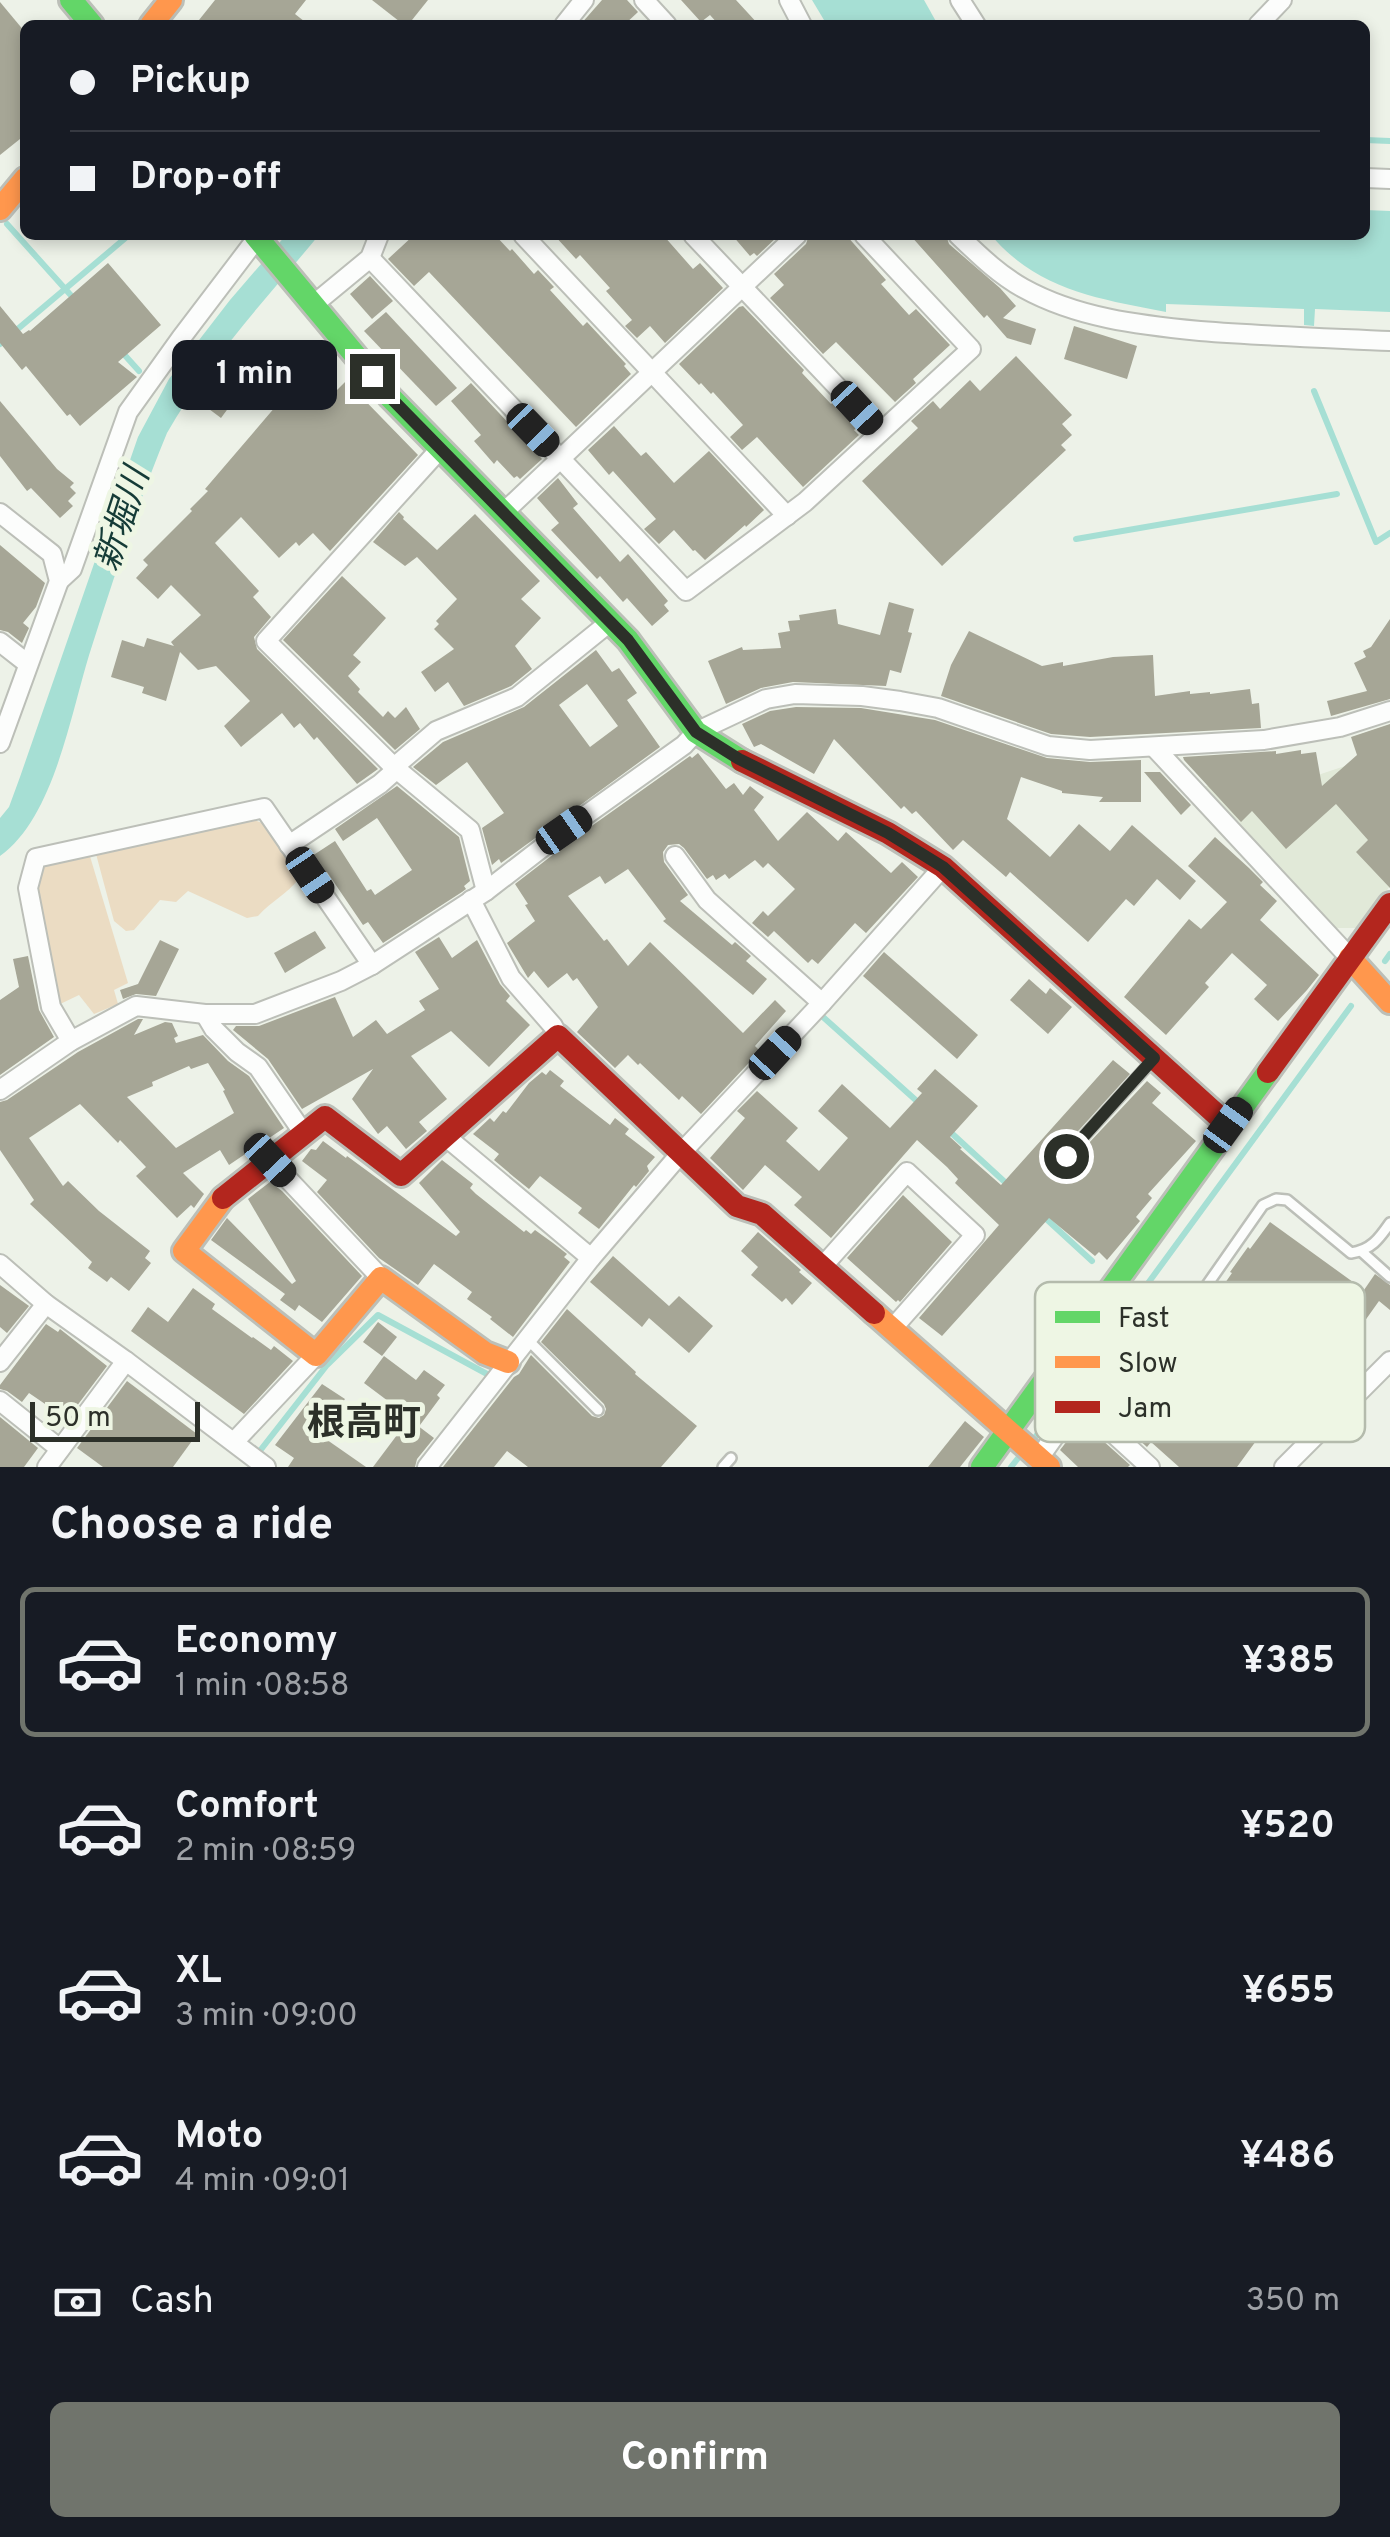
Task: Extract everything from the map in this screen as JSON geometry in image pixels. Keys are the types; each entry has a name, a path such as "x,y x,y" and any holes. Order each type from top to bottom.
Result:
{"street":[{"path":"71,0 88,20"},
{"path":"155,20 171,0"},
{"path":"568,20 584,0"},
{"path":"644,0 662,20"},
{"path":"1263,20 1282,0"},
{"path":"0,209 20,185"},
{"path":"0,743 59,582 72,568 128,412 256,240"},
{"path":"260,240 390,397 628,640 696,732 739,759 888,833 943,867 1228,1125"},
{"path":"313,305 370,258 377,240"},
{"path":"528,240 787,516"},
{"path":"699,240 880,432"},
{"path":"503,513 792,240"},
{"path":"370,258 686,591 806,502 971,349 869,240"},
{"path":"963,240 1024,289 1078,311 1136,325 1247,335 1390,341"},
{"path":"440,449 266,641 395,768 470,830 478,896 511,978 558,1036 737,1206 762,1214 1041,1460"},
{"path":"1,516 52,554 59,582"},
{"path":"289,845 380,784 436,731 517,696 610,622"},
{"path":"0,642 28,664"},
{"path":"0,1090 71,1041 136,1006 205,1014 255,1014 372,966 478,896 684,745 696,732 766,699 794,694 862,696 938,708 1048,746 1090,750 1264,740 1340,727 1390,711"},
{"path":"1154,747 1350,958 1386,989"},
{"path":"71,1041 50,1007 28,888 36,858 264,808 372,966"},
{"path":"674,856 706,900 822,1003"},
{"path":"428,1467 526,1338 681,1153 943,867"},
{"path":"1118,1282 1390,904"},
{"path":"205,1014 214,1029 258,1067 304,1134"},
{"path":"316,1356 184,1251 218,1202 325,1117 401,1175 558,1036"},
{"path":"445,1136 591,1258"},
{"path":"270,1160 381,1278 485,1353 508,1362"},
{"path":"822,1267 907,1172 975,1235 892,1329"},
{"path":"0,1264 46,1304 266,1467"},
{"path":"234,1442 316,1356 381,1278"},
{"path":"0,1362 46,1304"},
{"path":"47,1467 126,1361"},
{"path":"1365,1386 1390,1361"},
{"path":"0,1401 60,1450"},
{"path":"982,1467 1035,1401"},
{"path":"1123,1442 1150,1467"},
{"path":"1284,1467 1309,1442"}],"lane":[{"path":"1066,1156 1154,1058"},
{"path":"1209,1282 1263,1205 1276,1199 1287,1200 1351,1253 1374,1244 1390,1224"},
{"path":"1361,1252 1390,1276"},
{"path":"526,1338 598,1410"}],"shaded area":[{"path":"1354,763 1390,886 1359,928 1335,928 1202,786 1250,786 1309,778"},
{"path":"251,819 265,824 300,877 258,916 247,918 188,891 176,902 160,900 134,930 126,931 114,921 96,854"},
{"path":"89,853 128,983 114,990 118,1004 94,1014 79,995 54,1007 33,882 47,861"}],"water":[{"path":"812,0 924,0 935,20 824,20"},
{"path":"1370,210 1390,211 1390,312 1315,309 1314,326 1304,325 1304,309 1166,304 1166,312 1071,289 1009,254 996,240 1370,240"},
{"name":"新堀川","path":"282,240 315,240 219,356 167,433 118,567 48,790 19,838 0,856 0,818 9,807 20,777 138,437 169,379"}],"building":[{"path":"215,0 306,0 295,14 303,20 199,20"},
{"path":"372,0 428,0 412,20 398,20"},
{"path":"602,0 627,0 638,12 629,20 584,20"},
{"path":"681,0 736,0 754,20 714,20 710,15 699,20"},
{"path":"0,2 20,26 20,139 0,155"},
{"path":"409,240 500,240 534,274 538,270 554,287 550,290 583,326 587,322 631,374 576,427 429,272 414,286 388,259"},
{"path":"559,240 667,240 693,269 700,263 723,288 665,343 650,326 637,338 625,326 632,320 606,291 610,288 580,255 576,259"},
{"path":"736,240 774,240 757,256 750,256"},
{"path":"807,240 850,240 886,280 881,284 909,315 916,309 950,345 913,379 916,383 895,402 836,342 823,354 770,298 784,285 774,274"},
{"path":"914,240 948,240 1016,306 1003,318 1036,329 1031,345 1007,338 987,315 984,318"},
{"path":"108,263 161,325 118,362 137,377 80,426 0,343 0,306 23,334"},
{"path":"370,276 393,301 372,319 350,294"},
{"path":"743,306 831,404 834,402 858,427 854,430 859,435 803,487 757,437 742,450 730,437 743,425 713,392 699,385 679,364"},
{"path":"386,312 457,388 436,406 364,331"},
{"path":"1074,326 1137,346 1127,379 1064,359"},
{"path":"253,341 307,381 317,371 336,391 346,381 418,455 330,551 313,533 279,558 241,517 215,543 259,591 253,597 271,617 254,637 257,649 378,769 357,784 317,737 314,740 300,723 294,728 282,713 241,747 224,726 250,701 216,666 198,670 180,652 166,701 142,693 144,687 111,677 122,640 144,647 147,638 174,646 171,642 201,615 171,585 158,599 136,578 148,565 143,560 192,511 208,491 205,489 276,406 246,384 221,418 205,406"},
{"path":"1016,356 1072,415 1062,424 1072,435 1061,445 1066,450 942,566 862,481 918,428 911,421 933,401 940,409 970,380 980,391"},
{"path":"471,383 542,459 520,479 514,478 497,460 494,464 474,441 481,435 451,401"},
{"path":"0,401 57,469 74,483 70,487 76,493 68,501 73,506 60,518 31,488 27,491 0,456"},
{"path":"614,426 641,456 646,452 674,483 709,451 764,510 705,560 674,530 659,544 644,529 656,519 613,471 609,475 588,450"},
{"path":"558,478 578,504 573,508 620,562 628,554 668,601 664,605 669,611 652,626 627,598 623,602 600,576 597,579 551,530 559,523 537,498"},
{"path":"399,512 437,550 475,514 540,581 521,599 541,618 515,646 532,669 511,686 464,706 448,682 435,692 421,672 454,649 434,629 439,624 436,621 457,599 417,557 405,566 373,542"},
{"path":"0,545 45,583 36,607 23,623 29,628 22,643 0,630"},
{"path":"342,576 386,618 353,655 361,662 348,676 383,717 388,711 395,718 406,707 420,729 395,750 283,640"},
{"path":"889,602 914,609 901,673 890,670 886,686 793,682 761,688 726,704 708,661 742,647 781,648 778,633 790,631 788,621 800,620 799,615 836,609 838,624 880,635"},
{"path":"1390,619 1390,699 1331,716 1327,701 1367,691 1354,663 1366,657 1363,651 1371,647"},
{"path":"969,631 1042,666 1153,655 1155,696 1250,689 1252,704 1259,703 1261,728 1090,737 1051,734 941,696 951,665"},
{"path":"596,650 612,672 619,668 637,693 627,700 660,747 501,863 499,859 492,865 482,828 504,813 467,762 436,785 413,767 443,742 524,707","holes":["587,684 618,726 590,747 559,705"]},
{"path":"796,707 861,708 935,720 1047,758 1090,762 1141,760 1141,802 1099,802 1103,797 1062,793 1021,777 1007,819 1050,857 1079,824 1110,851 1132,825 1196,881 1180,900 1157,879 1134,906 1126,899 1088,942 1010,872 1006,877 963,840 953,850 916,811 912,814 904,806 901,809 834,739 814,774 761,744 754,747 742,724 770,711"},
{"path":"1390,724 1390,888 1356,852 1368,840 1336,804 1286,849 1252,811 1241,822 1183,757 1316,752 1322,786 1357,755 1351,737"},
{"path":"698,753 726,789 734,783 743,795 750,786 764,797 754,810 778,841 807,812 838,841 846,832 891,873 902,862 918,877 866,933 855,923 818,964 812,959 808,963 774,931 768,937 752,923 763,911 768,916 795,889 768,863 763,868 755,860 729,879 725,874 716,880 713,875 707,879 684,848 679,844 668,845 663,852 664,862 688,895 680,901 751,956 746,961 767,979 753,995 663,921 666,919 628,869 605,884 600,876 568,896 628,966 650,942 743,1033 775,1000 786,1011 755,1046 760,1051 701,1114 628,1055 615,1068 577,1032 598,1007 577,978 573,981 567,973 548,988 534,971 528,978 507,943 535,921 515,884"},
{"path":"1144,772 1160,772 1191,805 1181,815"},
{"path":"397,786 459,837 470,881 462,892 383,943 368,922 363,925 312,856 335,841 367,891 371,889 375,895 412,870 377,818 343,841 335,829"},
{"path":"1215,837 1263,882 1260,885 1277,901 1260,920 1319,975 1278,1021 1254,999 1267,985 1232,953 1205,983 1209,987 1166,1035 1124,997 1189,919 1201,929 1227,902 1188,866"},
{"path":"315,931 326,948 285,973 274,953"},
{"path":"439,937 452,958 477,940 510,996 506,1001 530,1025 489,1067 451,1031 411,1056 447,1099 419,1122 427,1131 406,1149 387,1126 378,1134 352,1099 373,1069 302,1109 268,1059 233,1030 236,1026 259,1026 335,997 353,1037 376,1020 387,1034 425,1010 419,1001 439,989 415,952"},
{"path":"160,940 179,949 156,996 136,994 123,999 120,990 138,984"},
{"path":"884,952 978,1035 957,1059 863,976"},
{"path":"28,956 39,1010 54,1037 0,1075 0,1000 19,987 13,959"},
{"path":"1029,979 1046,994 1050,988 1072,1007 1048,1034 1010,1000"},
{"path":"138,1019 143,1019 134,1035 165,1022 172,1023 178,1036 174,1038 176,1043 203,1035 249,1076 284,1128 229,1165 220,1150 183,1173 204,1194 194,1208 191,1205 177,1218 136,1176 146,1167 80,1104 29,1138 63,1186 68,1181 150,1251 145,1258 151,1263 129,1291 111,1277 107,1282 88,1268 92,1262 30,1204 34,1200 0,1150 0,1102","holes":["208,1063 234,1113 176,1148 127,1097 189,1066 191,1069"]},
{"path":"1113,1060 1130,1074 1060,1151 1060,1161 1072,1161 1147,1081 1161,1093 1152,1103 1196,1141 1148,1194 1152,1198 1136,1217 1140,1221 1107,1260 1099,1252 1095,1256 1049,1218 942,1336 919,1318 999,1225 917,1140 831,1238 794,1205 802,1197 765,1165 743,1190 710,1158 745,1118 737,1111 757,1091 798,1128 786,1141 819,1171 848,1138 818,1111 842,1084 890,1128 922,1093 917,1089 935,1069 978,1106 950,1137 1001,1185"},
{"path":"550,1070 564,1081 560,1086 610,1125 615,1118 629,1129 625,1134 655,1157 647,1166 649,1171 599,1229 578,1213 582,1208 540,1176 529,1189 494,1160 499,1154 473,1134 490,1118 494,1122 503,1111 506,1113 529,1083"},
{"path":"323,1141 456,1236 460,1232 419,1183 442,1160 473,1184 470,1188 476,1194 524,1232 531,1234 535,1230 553,1243 567,1254 564,1257 570,1262 513,1337 467,1299 472,1292 434,1264 418,1285 379,1258 317,1192 327,1180 302,1161"},
{"path":"270,1182 362,1276 322,1322 299,1305 295,1311 280,1300 285,1294 211,1240 227,1218 292,1284 296,1281 248,1199"},
{"path":"903,1195 952,1242 896,1302 847,1258"},
{"path":"1270,1222 1353,1282 1226,1282"},
{"path":"758,1232 812,1283 792,1305 786,1298 782,1302 751,1275 758,1267 741,1251"},
{"path":"613,1256 669,1306 679,1296 713,1326 689,1353 649,1318 642,1327 590,1282"},
{"path":"1375,1274 1390,1285 1390,1310 1379,1301 1365,1321 1365,1289"},
{"path":"0,1285 29,1306 7,1333 0,1327"},
{"path":"193,1288 215,1304 212,1309 293,1361 244,1414 131,1331 148,1307 168,1322"},
{"path":"567,1309 697,1426 661,1467 528,1467 507,1451 494,1467 443,1467 531,1355 592,1416 604,1415 604,1404 541,1342"},
{"path":"378,1322 397,1337 382,1356 363,1342"},
{"path":"46,1324 58,1332 60,1329 107,1366 67,1419 29,1393 22,1402 0,1389"},
{"path":"384,1356 416,1380 424,1370 445,1385 420,1425 364,1383"},
{"path":"127,1381 197,1434 173,1467 103,1467 77,1448"},
{"path":"322,1384 345,1399 320,1435 366,1467 288,1467 294,1458 275,1445"},
{"path":"0,1417 38,1448 24,1467 0,1467"},
{"path":"409,1419 434,1438 415,1467 373,1467"},
{"path":"965,1421 984,1437 960,1467 928,1467"},
{"path":"1066,1442 1104,1442 1130,1465 1078,1467 1060,1450"},
{"path":"1151,1442 1255,1442 1237,1467 1179,1467"}],"waterway":[{"path":"1370,140 1390,141"},
{"path":"7,224 20,239"},
{"path":"21,240 76,301"},
{"path":"0,344 123,240"},
{"path":"121,351 139,371"},
{"path":"1314,391 1376,542 1390,533"},
{"path":"1076,539 1337,494"},
{"path":"1385,961 1390,954"},
{"path":"1149,1282 1351,1006"},
{"path":"823,1017 919,1103"},
{"path":"946,1128 1007,1184"},
{"path":"1043,1216 1092,1261"},
{"path":"259,1452 327,1365 378,1315 487,1374"},
{"path":"1031,1443 1035,1438"},
{"path":"1011,1467 1023,1452"}],"traffic: fast":[{"path":"71,0 88,20"},
{"path":"259,240 390,397 628,640 696,732 742,761"},
{"path":"1116,1282 1268,1072"},
{"path":"982,1467 1035,1394"}],"traffic: slow":[{"path":"155,20 171,0"},
{"path":"0,209 20,185"},
{"path":"1350,958 1390,1002"},
{"path":"223,1198 184,1251 316,1355 381,1278 485,1353 508,1362"},
{"path":"874,1313 1049,1467"}],"traffic: jam":[{"path":"742,761 888,833 943,867 1228,1125"},
{"path":"1268,1072 1390,904"},
{"path":"223,1198 325,1117 401,1175 558,1036 737,1206 762,1214 874,1313"}],"district":[{"name":"根高町","path":"364,1422"}],"route":[{"path":"372,376 628,640 696,732 739,759 888,833 943,867 1154,1058 1066,1156"}]}
